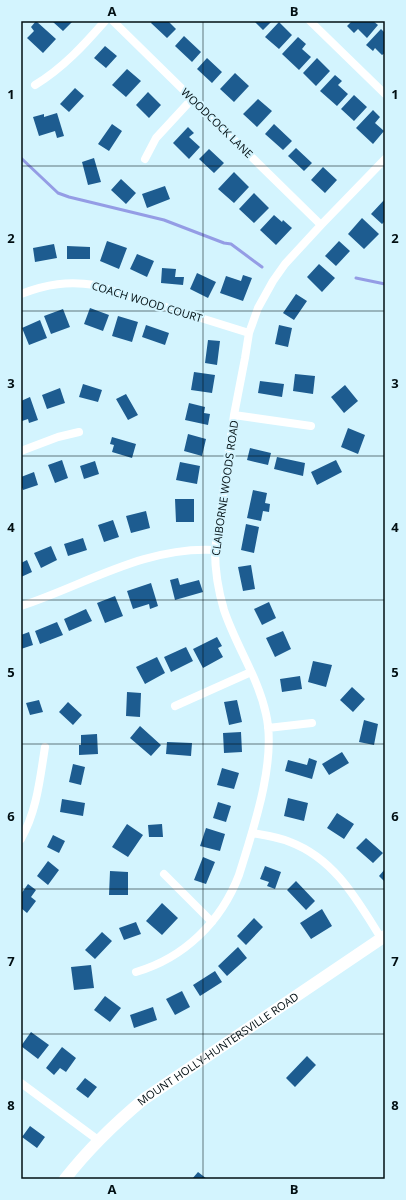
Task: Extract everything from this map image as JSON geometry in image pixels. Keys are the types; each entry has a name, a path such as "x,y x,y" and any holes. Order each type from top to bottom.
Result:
{"main road":[{"name":"MOUNT HOLLY-HUNTERSVILLE ROAD","path":"65,1179 98,1140 119,1120 157,1090 383,937"}],"street":[{"path":"35,85 67,62 106,21"},
{"name":"WOODCOCK LANE","path":"113,21 321,225"},
{"path":"310,21 385,94"},
{"path":"145,159 156,138 192,99"},
{"name":"CLAIBORNE WOODS ROAD","path":"136,972 163,963 180,952 212,922 225,904 234,888 252,833 267,766 268,728 266,715 258,687 224,609 217,583 215,550 234,415 249,333 258,308 273,281 285,264 385,159"},
{"name":"COACH WOOD COURT","path":"21,294 51,284 65,282 95,285 249,333"},
{"path":"234,415 311,426"},
{"path":"21,451 58,437 79,432"},
{"path":"21,606 134,562 172,553 193,550 215,550"},
{"path":"175,706 251,672"},
{"path":"268,728 312,723"},
{"path":"21,839 30,822 35,806 45,747"},
{"path":"252,833 289,841 324,861 340,877 383,937"},
{"path":"164,874 212,922"},
{"path":"21,1083 98,1140"}],"building":[{"path":"36,21 56,39 43,53 27,38 34,31 31,27"},
{"path":"73,21 63,31 53,22"},
{"path":"152,21 168,21 176,29 167,38 151,23"},
{"path":"254,21 272,21 263,30"},
{"path":"352,21 373,21 378,25 367,38 358,29 354,33 347,26"},
{"path":"279,22 292,35 279,49 265,37"},
{"path":"381,29 385,33 385,53 382,55 375,48 373,51 366,45"},
{"path":"184,36 201,52 192,62 175,46"},
{"path":"298,37 306,44 302,49 311,57 299,70 282,54"},
{"path":"105,46 117,56 106,68 94,58"},
{"path":"207,58 222,72 212,83 197,69"},
{"path":"317,58 330,71 316,86 303,73"},
{"path":"127,69 141,81 126,97 112,85"},
{"path":"235,73 249,86 234,102 220,89"},
{"path":"335,75 342,81 338,85 348,94 337,106 320,91"},
{"path":"75,88 84,96 69,112 60,104"},
{"path":"148,92 161,105 149,118 136,105"},
{"path":"354,95 367,107 354,121 341,109"},
{"path":"258,99 272,111 257,127 243,114"},
{"path":"373,110 380,117 375,123 384,131 373,144 356,128"},
{"path":"57,113 64,136 57,138 55,131 39,136 33,117 44,114 44,117"},
{"path":"112,124 122,131 109,151 98,144"},
{"path":"274,124 292,141 283,150 265,134"},
{"path":"188,127 194,133 189,137 200,147 189,159 173,143"},
{"path":"296,148 312,163 304,171 288,156"},
{"path":"209,149 224,163 214,173 199,159"},
{"path":"94,158 101,182 88,185 82,162"},
{"path":"323,167 337,180 325,193 311,180"},
{"path":"234,172 249,187 234,203 218,189"},
{"path":"121,179 136,193 126,204 111,190"},
{"path":"165,186 170,199 147,208 142,194"},
{"path":"254,193 269,208 254,223 239,209"},
{"path":"385,199 385,221 382,224 371,214"},
{"path":"274,215 282,222 283,220 292,228 276,245 260,230"},
{"path":"362,218 379,234 364,249 348,234"},
{"path":"107,241 127,248 119,269 100,261"},
{"path":"339,241 350,251 336,266 325,256"},
{"path":"54,244 57,258 35,262 33,248"},
{"path":"67,246 90,247 90,259 67,259"},
{"path":"137,254 154,261 147,277 130,269"},
{"path":"319,264 335,278 322,292 307,277"},
{"path":"162,268 176,269 175,277 184,277 183,285 161,283"},
{"path":"197,273 216,282 208,298 190,289"},
{"path":"243,275 252,278 243,301 220,293 226,276 241,281"},
{"path":"296,294 307,301 294,320 283,313"},
{"path":"90,308 109,315 103,331 84,324"},
{"path":"63,309 70,327 51,334 44,316"},
{"path":"118,316 138,322 132,342 112,336"},
{"path":"40,320 47,338 29,345 22,328"},
{"path":"146,325 169,333 165,345 142,337"},
{"path":"279,325 292,328 288,347 275,344"},
{"path":"208,340 220,341 217,365 205,363"},
{"path":"194,372 215,375 212,393 191,390"},
{"path":"295,374 315,376 313,394 293,391"},
{"path":"260,381 284,384 282,397 258,393"},
{"path":"83,384 102,390 98,402 79,397"},
{"path":"345,385 358,401 344,413 331,397"},
{"path":"60,388 65,403 47,409 42,395"},
{"path":"126,394 138,415 128,420 116,399"},
{"path":"30,397 38,420 29,423 28,419 22,421 21,401"},
{"path":"189,403 205,407 204,413 210,414 208,425 185,420"},
{"path":"348,428 365,435 358,454 341,447"},
{"path":"188,434 206,439 202,456 184,451"},
{"path":"112,437 136,444 132,458 112,452 114,445 110,444"},
{"path":"250,448 271,453 268,465 247,460"},
{"path":"277,457 305,463 303,476 274,469"},
{"path":"62,460 68,478 55,483 48,465"},
{"path":"336,460 342,472 317,485 311,472"},
{"path":"95,461 99,474 84,479 80,466"},
{"path":"180,462 200,466 197,484 176,480"},
{"path":"34,472 38,485 23,490 21,485 21,477"},
{"path":"253,490 267,493 265,503 270,504 269,512 263,511 261,521 247,518"},
{"path":"175,499 194,499 194,522 176,522"},
{"path":"146,511 150,528 131,533 126,516"},
{"path":"113,520 119,537 104,542 98,525"},
{"path":"246,524 259,527 254,553 241,550"},
{"path":"83,538 87,550 68,556 64,544"},
{"path":"51,546 57,560 41,568 34,553"},
{"path":"27,560 32,572 21,577 21,563"},
{"path":"251,565 255,589 243,591 238,567"},
{"path":"178,578 180,585 199,580 203,592 175,600 170,580"},
{"path":"151,583 158,606 150,609 149,604 133,609 127,591"},
{"path":"115,596 123,616 105,623 97,603"},
{"path":"269,602 276,618 262,625 254,609"},
{"path":"86,609 92,621 69,631 64,619"},
{"path":"57,622 63,635 40,644 35,631"},
{"path":"283,631 291,649 275,657 266,638"},
{"path":"29,632 33,645 21,649 21,635"},
{"path":"217,637 222,646 218,648 223,657 203,668 193,649"},
{"path":"186,647 193,661 171,672 164,657"},
{"path":"157,657 165,673 145,684 136,667"},
{"path":"313,661 332,665 326,687 308,682"},
{"path":"300,676 302,689 282,692 280,679"},
{"path":"352,687 365,699 353,712 340,700"},
{"path":"127,692 141,693 140,717 126,716"},
{"path":"39,700 43,712 30,715 26,703"},
{"path":"237,700 242,722 229,725 224,702"},
{"path":"68,702 82,715 73,725 59,712"},
{"path":"364,720 378,724 374,745 359,742"},
{"path":"140,726 161,745 151,756 130,738"},
{"path":"241,732 242,752 224,753 223,733"},
{"path":"97,734 98,754 79,755 81,735"},
{"path":"167,742 192,743 191,756 166,754"},
{"path":"342,752 349,763 329,775 322,764"},
{"path":"309,758 317,761 312,779 285,771 288,760 307,765"},
{"path":"73,764 85,767 81,785 69,782"},
{"path":"222,768 239,773 234,789 217,785"},
{"path":"288,798 308,803 304,821 284,816"},
{"path":"62,799 85,803 83,816 60,812"},
{"path":"218,802 231,806 226,822 213,818"},
{"path":"337,813 354,824 344,839 327,828"},
{"path":"127,824 143,835 128,857 112,847"},
{"path":"162,824 163,837 149,837 148,825"},
{"path":"206,828 225,834 220,851 200,846"},
{"path":"53,835 65,841 59,853 47,847"},
{"path":"366,838 383,853 373,863 356,848"},
{"path":"203,857 215,862 206,884 194,880"},
{"path":"48,861 59,870 48,885 37,876"},
{"path":"265,866 281,872 275,889 267,886 269,882 260,879"},
{"path":"385,869 385,882 379,876"},
{"path":"110,871 128,872 128,895 109,895"},
{"path":"296,881 315,901 306,910 287,890"},
{"path":"28,884 36,890 31,897 36,901 27,913 21,908 21,894"},
{"path":"162,903 178,918 162,935 146,921"},
{"path":"322,909 332,926 311,939 300,923"},
{"path":"254,918 263,927 246,945 237,936"},
{"path":"136,922 141,934 124,940 119,928"},
{"path":"102,932 112,941 95,959 85,950"},
{"path":"238,947 247,958 227,976 218,966"},
{"path":"91,965 94,988 74,990 71,967"},
{"path":"215,971 222,982 200,996 193,985"},
{"path":"182,991 190,1007 175,1015 166,999"},
{"path":"105,996 121,1008 110,1022 94,1010"},
{"path":"153,1007 157,1020 134,1028 130,1015"},
{"path":"31,1032 49,1045 38,1059 21,1046"},
{"path":"62,1047 76,1058 66,1072 60,1068 54,1075 46,1068"},
{"path":"307,1056 316,1065 295,1087 286,1078"},
{"path":"85,1078 97,1087 88,1098 76,1089"},
{"path":"30,1126 45,1137 37,1148 22,1137"},
{"path":"198,1172 207,1179 192,1179"}],"waterway":[{"path":"21,158 58,193 164,220 224,243 231,244 262,267"},
{"path":"356,278 385,284"}]}
